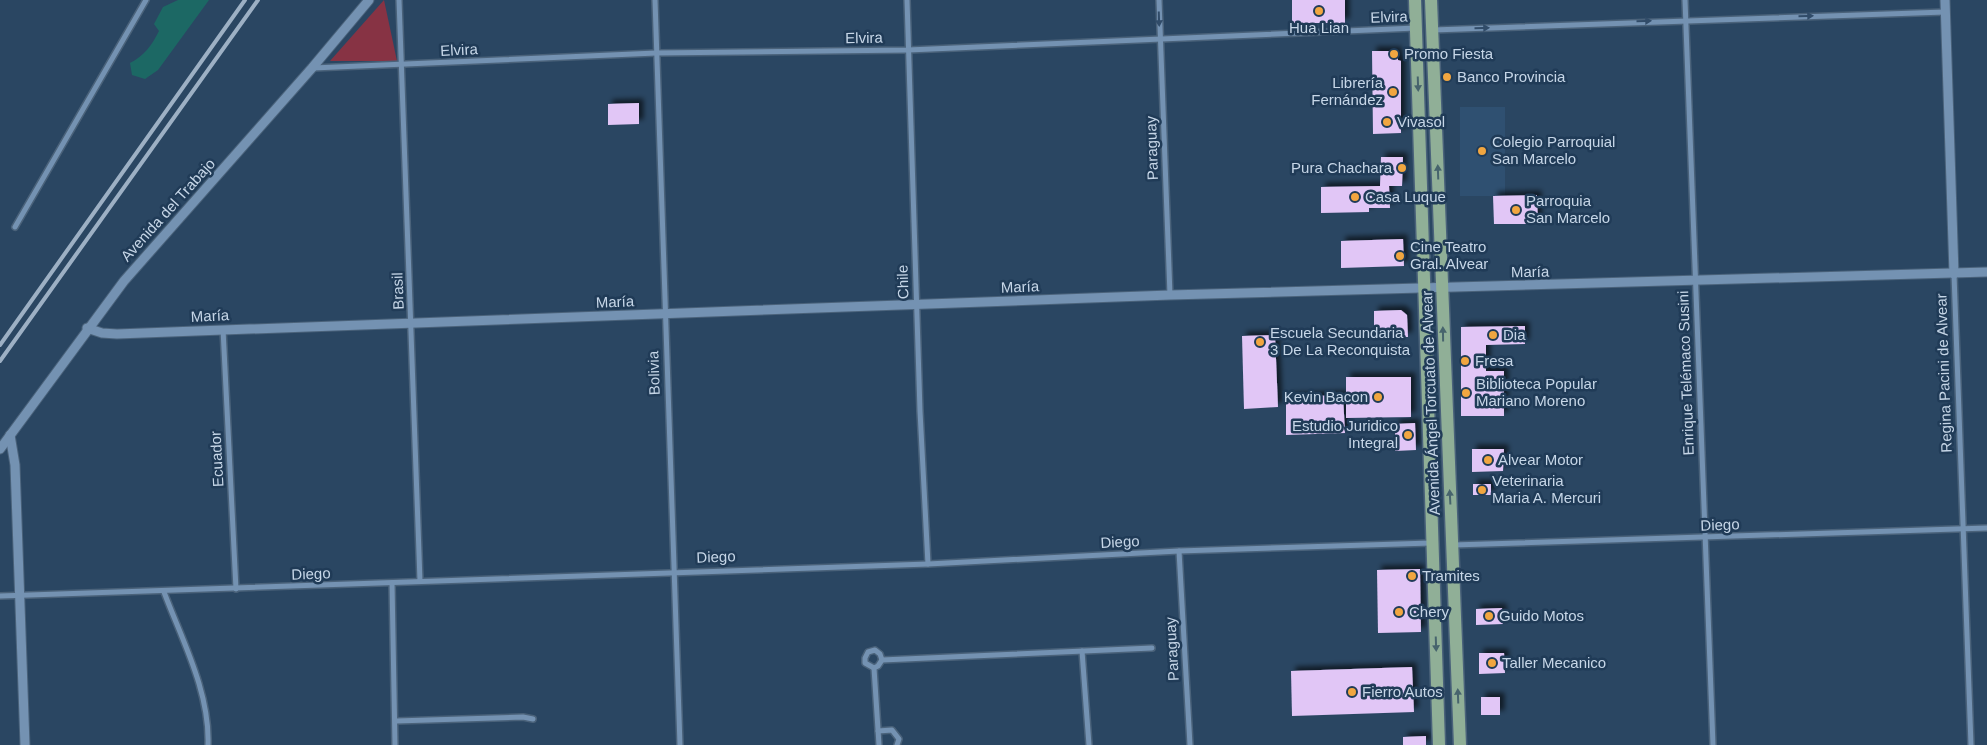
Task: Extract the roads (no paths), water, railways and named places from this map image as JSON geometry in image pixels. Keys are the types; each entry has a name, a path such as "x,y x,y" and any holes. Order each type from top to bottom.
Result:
{"main road":[{"name":"Avenida Ángel Torcuato de Alvear","path":"1415,0 1439,745"},
{"name":"Avenida Ángel Torcuato de Alvear","path":"1432,0 1460,745"}],"street":[{"path":"15,227 146,0"},
{"name":"Avenida del Trabajo","path":"0,449 87,328 124,281 312,68 369,0"},
{"name":"Brasil","path":"399,0 403,65 420,581"},
{"name":"Bolivia","path":"655,0 664,314 680,745"},
{"name":"Chile","path":"906,0 928,564"},
{"name":"Paraguay","path":"1159,0 1170,296"},
{"name":"Enrique Telémaco Susini","path":"1686,0 1713,745"},
{"name":"Regina Pacini de Alvear","path":"1945,0 1971,745"},
{"path":"1433,30 1945,12"},
{"name":"Elvira","path":"312,68 656,53 908,50 1416,28"},
{"name":"María","path":"87,328 102,333 117,334 1424,287 1695,282 1987,272"},
{"name":"Ecuador","path":"223,329 236,589"},
{"path":"10,435 15,465 24,745"},
{"name":"Diego","path":"1453,546 1987,528"},
{"name":"Diego","path":"0,596 164,592 675,571 928,564 1179,551 1432,543"},
{"name":"Paraguay","path":"1179,551 1190,745"},
{"path":"392,583 395,745"},
{"path":"164,592 199,684 205,711 208,745"},
{"path":"879,745 874,668 882,660 1152,648"},
{"path":"874,668 865,664 864,658 868,652 875,650 880,654 882,660"},
{"path":"1082,650 1089,745"},
{"path":"396,721 522,716 533,719"},
{"path":"878,732 892,730 899,739 896,745"}],"railway":[{"path":"0,345 245,0"},
{"path":"0,361 258,0"}],"place":[{"name":"Hua Lian","path":"1319,11"},
{"name":"Promo Fiesta","path":"1394,54"},
{"name":"Banco Provincia","path":"1447,77"},
{"name":"Librería Fernández","path":"1393,92"},
{"name":"Vivasol","path":"1387,122"},
{"name":"Colegio Parroquial San Marcelo","path":"1482,151"},
{"name":"Pura Chachara","path":"1402,168"},
{"name":"Casa Luque","path":"1355,197"},
{"name":"Parroquia San Marcelo","path":"1516,210"},
{"name":"Cine Teatro Gral. Alvear","path":"1400,256"},
{"name":"Dia","path":"1493,335"},
{"name":"Escuela Secundaria 3 De La Reconquista","path":"1260,342"},
{"name":"Fresa","path":"1465,361"},
{"name":"Biblioteca Popular Mariano Moreno","path":"1466,393"},
{"name":"Kevin Bacon","path":"1378,397"},
{"name":"Estudio Juridico Integral","path":"1408,435"},
{"name":"Alvear Motor","path":"1488,460"},
{"name":"Veterinaria Maria A. Mercuri","path":"1482,490"},
{"name":"Tramites","path":"1412,576"},
{"name":"Chery","path":"1399,612"},
{"name":"Guido Motos","path":"1489,616"},
{"name":"Taller Mecanico","path":"1492,663"},
{"name":"Fierro Autos","path":"1352,692"}]}
